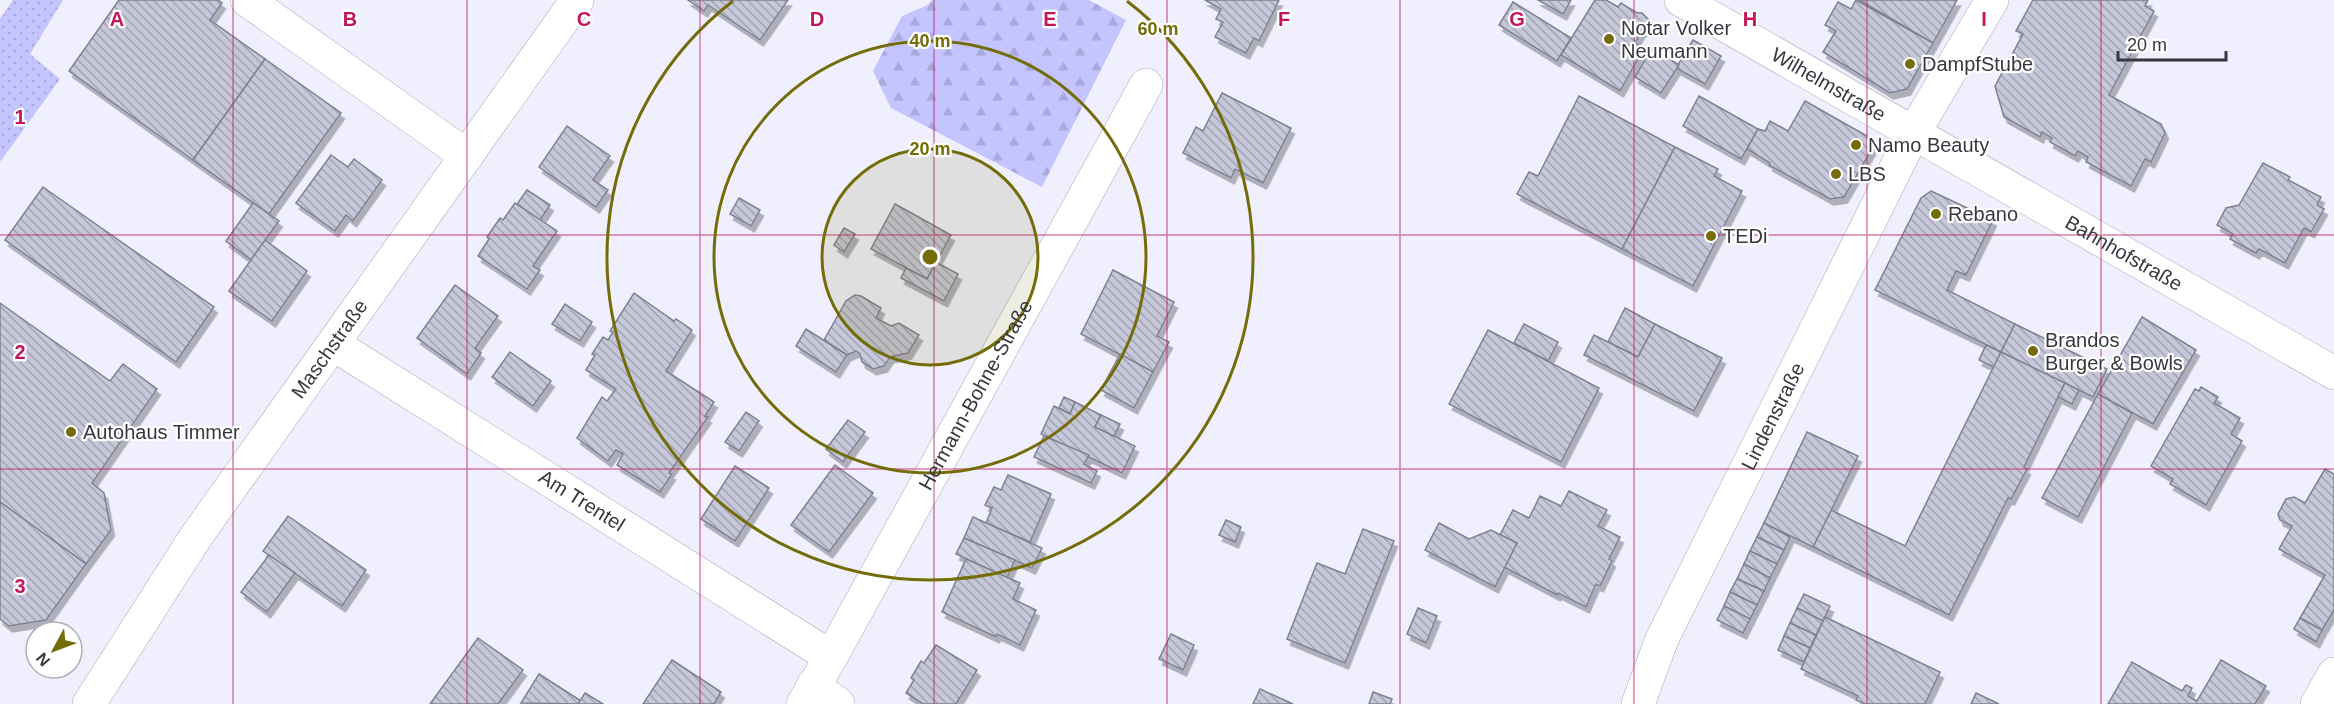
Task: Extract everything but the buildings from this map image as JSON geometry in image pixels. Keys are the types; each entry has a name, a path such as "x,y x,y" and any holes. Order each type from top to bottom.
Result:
{"street":[{"path":"247,0 467,156"},
{"name":"Maschstraße","path":"89,704 195,538 578,0"},
{"name":"Wilhelmstraße","path":"1681,0 1914,132"},
{"name":"Lindenstraße","path":"1638,704 1662,639 1914,132 1992,0"},
{"name":"Hermann-Bohne-Straße","path":"818,698 831,657 1146,85"},
{"name":"Bahnhofstraße","path":"1914,132 2334,373"},
{"name":"Am Trentel","path":"333,344 439,421 831,657"},
{"path":"2317,704 2334,674"}],"green space":[{"path":"13,0 63,0 30,54 60,79 0,162 0,19"},
{"path":"932,0 1089,0 1126,20 1042,187 891,108 873,71 902,16 928,5"}],"place":[{"name":"Notar Volker Neumann","path":"1609,39"},
{"name":"DampfStube","path":"1910,64"},
{"name":"Namo Beauty","path":"1856,145"},
{"name":"LBS","path":"1836,174"},
{"name":"Rebano","path":"1936,214"},
{"name":"TEDi","path":"1711,236"},
{"name":"Brandos Burger & Bowls","path":"2033,351"},
{"name":"Autohaus Timmer","path":"71,432"}]}
